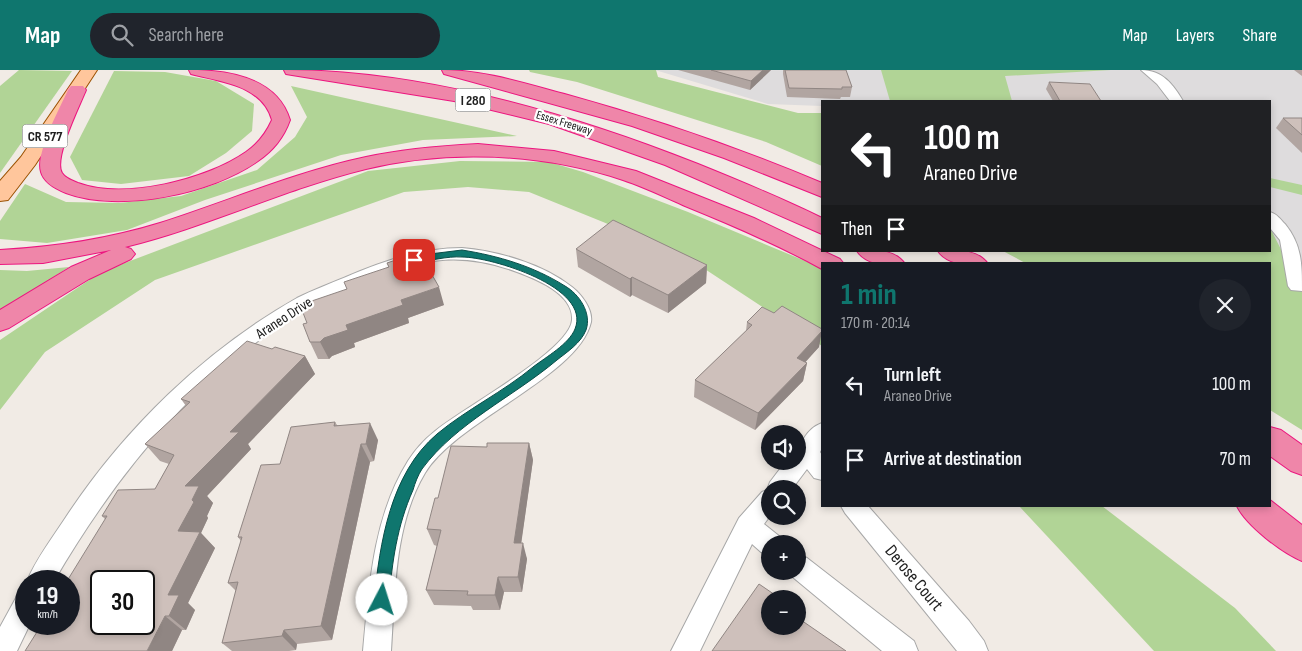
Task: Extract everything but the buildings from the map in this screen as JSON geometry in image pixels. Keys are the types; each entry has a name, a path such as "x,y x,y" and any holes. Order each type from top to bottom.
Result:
{"highway":[{"path":"84,78 50,159 51,172 59,182 86,192 108,194 159,191 212,176 248,159 270,139 281,120 276,103 267,95 243,83 196,70"},
{"name":"Essex Freeway","path":"292,70 388,84 490,103 571,124 649,151 779,204 821,226"},
{"name":"Essex Freeway","path":"450,70 544,93 668,131 764,164 821,191"},
{"path":"511,70 668,131"},
{"path":"0,257 28,257 93,249 153,232 329,173 405,156 473,150 538,153 574,160 628,175 771,232 828,262"},
{"path":"0,322 80,274 263,196"},
{"path":"871,252 889,262"},
{"path":"952,252 972,262"},
{"path":"1271,441 1302,462"},
{"path":"1254,507 1302,545"}],"main road":[{"name":"CR 577","path":"0,195 28,161 84,78"}],"street":[{"path":"1147,70 1161,81 1176,100"},
{"path":"1271,218 1288,239 1297,286"},
{"name":"Araneo Drive","path":"47,570 78,519 127,453 163,414 218,363 299,305 379,270 439,255 462,254 492,258 539,274 568,292 578,304 582,319 580,330 572,341 532,375 441,438 416,468 400,504 386,550 377,651"},
{"path":"785,480 821,433"},
{"path":"807,453 821,470"},
{"name":"Derose Court","path":"854,507 974,651"},
{"path":"684,651 748,526 761,510"},
{"path":"748,526 761,537"},
{"path":"806,572 904,651"},
{"path":"2,651 15,626"}],"shaded area":[{"path":"655,70 1302,70 1302,348 1270,262 1271,100 821,100 821,106 768,104"}],"green space":[{"path":"19,70 72,71 0,173 0,86"},
{"path":"529,70 656,70 658,77 798,113 821,113 821,166 766,142 577,82 530,72"},
{"path":"881,70 1111,70 1005,76 1012,100 890,100"},
{"path":"114,71 165,72 216,81 254,104 252,131 226,153 189,176 121,184 82,180 70,157"},
{"path":"291,86 517,136 423,140 341,155 205,200 127,230 47,243 0,239 0,221 25,184 66,202 120,203 181,196 257,170 295,137 307,117"},
{"path":"460,161 549,162 583,172 688,212 821,268 821,345 682,254 529,192 468,187 404,192 155,280 45,352 0,410 0,340 101,272 368,171"},
{"path":"1271,178 1302,185 1302,195 1271,187"},
{"path":"1271,230 1302,290 1302,430 1271,411 1271,262 1023,262 1005,252 1271,252"},
{"path":"69,267 0,312 0,270 27,271"},
{"path":"1020,507 1103,507 1235,608 1276,651 1154,651"}],"route":[{"path":"382,600 386,550 400,504 416,468 441,438 532,375 572,341 580,330 582,319 578,304 568,292 539,274 492,258 462,254 439,255 414,260"}]}
